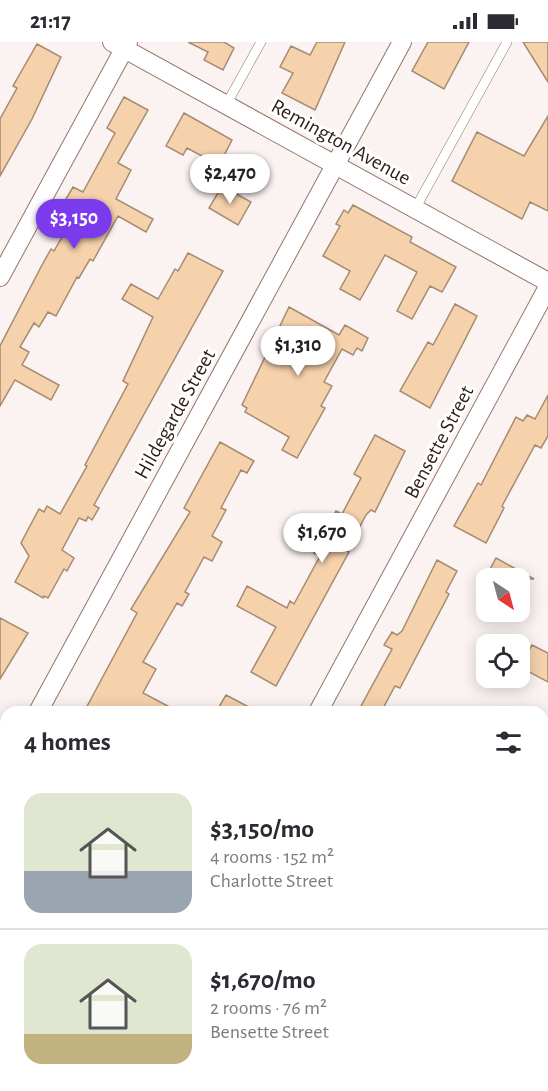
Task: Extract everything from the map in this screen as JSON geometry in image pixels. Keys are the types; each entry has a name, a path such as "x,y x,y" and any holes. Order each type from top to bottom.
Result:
{"street":[{"name":"Hildegarde Street","path":"41,706 402,42"},
{"name":"Remington Avenue","path":"122,44 226,105 548,282"},
{"path":"0,277 122,44"},
{"name":"Bensette Street","path":"321,706 548,287"}],"lane":[{"path":"226,105 261,42"},
{"path":"415,209 507,42"}],"building":[{"path":"188,42 224,42 234,48 223,70 204,60 208,52"},
{"path":"317,42 345,42 315,110 282,93 293,73 280,67 291,46 310,55"},
{"path":"428,42 469,42 444,89 412,71"},
{"path":"523,42 548,42 548,82"},
{"path":"37,44 61,57 32,119 0,176 0,119 17,88 13,86"},
{"path":"124,97 148,110 118,163 131,170 116,199 153,219 146,232 118,216 93,261 90,259 79,278 77,277 56,316 48,312 39,327 34,323 20,347 29,352 22,365 59,385 51,400 15,380 0,406 0,346 51,249 54,251 75,214 69,210 73,203 66,199 73,187 83,192 115,133 107,128"},
{"path":"184,113 232,140 219,165 187,148 183,155 166,146"},
{"path":"548,116 548,211 530,202 522,219 452,181 477,132 524,156"},
{"path":"222,186 251,202 238,225 209,208"},
{"path":"353,205 412,237 410,242 456,267 442,292 430,286 412,319 397,311 417,272 385,255 360,300 340,289 350,271 323,256 340,226 336,224 344,210 348,213"},
{"path":"188,253 223,271 94,505 99,508 92,520 88,517 86,521 79,518 62,550 74,558 67,571 64,569 48,598 44,596 43,598 15,582 29,556 21,543 39,509 44,512 47,506 60,514 128,384 123,381 153,317 122,299 131,284 158,299 175,269 178,271"},
{"path":"455,304 477,316 430,408 400,391 428,342 433,345"},
{"path":"289,307 339,335 345,325 368,338 362,351 357,348 353,355 342,349 324,382 332,386 321,406 325,408 297,458 282,450 289,437 245,412 247,408 242,405"},
{"path":"548,395 548,436 541,448 535,445 502,506 504,508 486,543 454,526 478,483 481,485 516,417 523,421 527,415 535,419"},
{"path":"375,435 405,451 375,512 371,510 366,515 347,551 349,552 276,686 251,672 276,627 237,606 247,586 287,608 290,601 294,604 320,556 314,553 336,511 342,514 361,478 354,474"},
{"path":"220,442 254,461 247,473 241,470 221,508 226,510 212,536 222,542 212,561 204,557 185,592 189,594 182,606 177,603 143,662 156,669 143,693 168,706 87,706 137,613 131,609 190,512 184,508"},
{"path":"496,558 514,568 491,568"},
{"path":"437,560 457,571 446,592 449,594 400,688 395,686 384,706 361,706 392,649 384,645 392,632 397,635 402,631"},
{"path":"0,618 28,633 0,679"},
{"path":"532,645 548,653 548,682 530,672"},
{"path":"226,695 247,706 220,706"}]}
